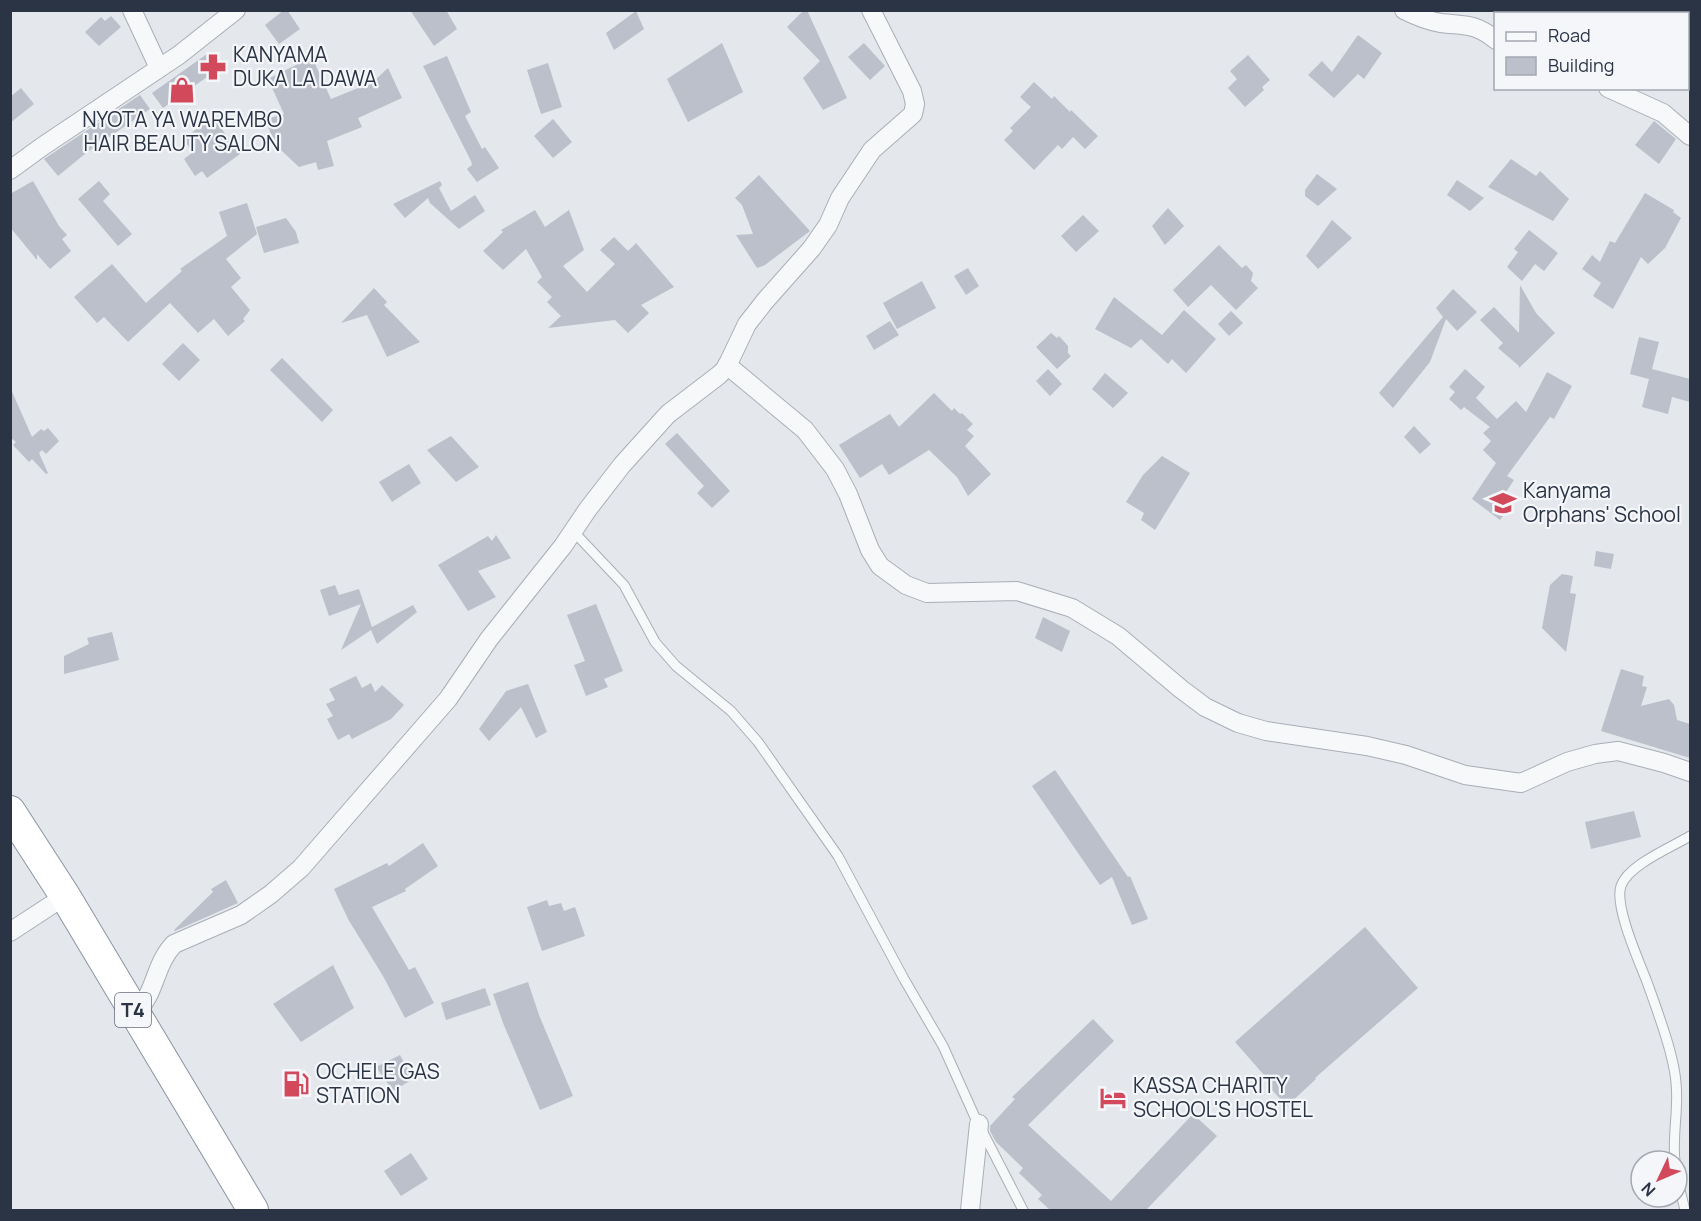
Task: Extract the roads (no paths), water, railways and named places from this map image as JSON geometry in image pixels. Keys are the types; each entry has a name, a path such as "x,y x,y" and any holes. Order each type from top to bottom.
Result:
{"highway":[{"name":"T4","path":"10,811 66,896 253,1210"}],"street":[{"path":"132,10 159,68"},
{"path":"10,170 179,55 236,10"},
{"path":"135,1014 148,998 165,953 174,944 241,915 272,894 301,868 448,699 489,639 622,465 668,414 719,375 727,365 747,324 812,248 828,225 840,198 872,150 910,118 915,111 914,97 909,83 871,10"},
{"path":"1404,10 1441,23 1474,26 1494,39"},
{"path":"1612,90 1664,113 1690,136"},
{"path":"727,365 806,430 835,468 870,550 880,566 906,585 927,593 1017,591 1072,608 1118,636 1205,707 1238,723 1266,731 1367,746 1406,755 1465,774 1521,783 1567,762 1595,754 1618,751 1690,772"},
{"path":"10,932 66,896"},
{"path":"970,1210 979,1124"}],"lane":[{"path":"573,531 624,585 655,642 676,666 731,711 758,742 838,856 943,1046 979,1124 1023,1210"},
{"path":"1673,1149 1677,1094 1675,1075 1647,983 1623,915 1620,887 1630,873 1646,861 1690,836"}],"place":[{"name":"KANYAMA DUKA LA DAWA","path":"213,67"},
{"name":"NYOTA YA WAREMBO HAIR BEAUTY SALON","path":"182,90"},
{"name":"Kanyama Orphans' School","path":"1503,503"},
{"name":"OCHELE GAS STATION","path":"296,1084"},
{"name":"KASSA CHARITY SCHOOL'S HOSTEL","path":"1113,1098"}]}
